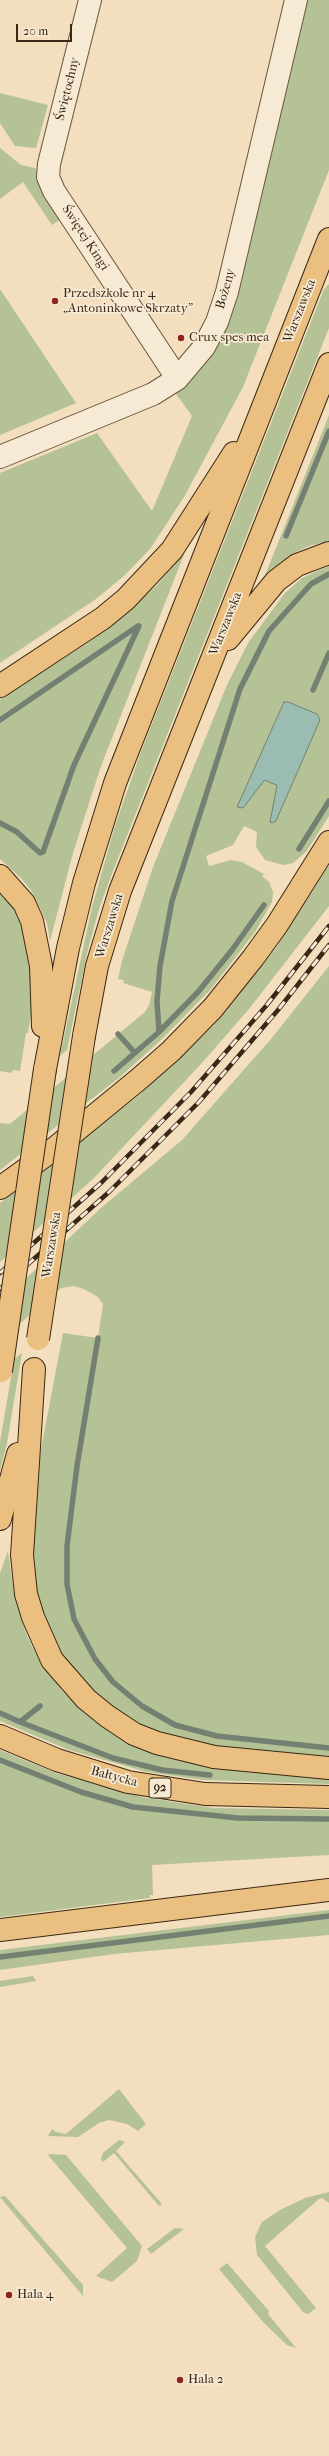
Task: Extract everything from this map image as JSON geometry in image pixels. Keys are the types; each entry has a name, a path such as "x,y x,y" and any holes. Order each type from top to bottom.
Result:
{"main road":[{"name":"Warszawska","path":"0,1372 45,1069 69,942 93,854 115,783 329,239"},
{"name":"Warszawska","path":"0,1519 23,1431 34,1369 91,993 112,915 329,364"},
{"path":"0,686 103,618 126,599 150,575 172,550 266,398"},
{"path":"205,676 231,634 276,581 305,561 329,553"},
{"path":"0,1188 50,1152 139,1079 171,1051 213,1008 277,925 329,842"},
{"path":"0,876 24,903 32,921 38,946 41,966 45,1069"},
{"path":"34,1369 22,1554 26,1594 33,1617 52,1660 86,1699 107,1716 134,1734 157,1743 214,1757 329,1768"},
{"name":"Bałtycka","path":"0,1736 57,1760 128,1782 205,1794 329,1797"},
{"path":"5,1930 329,1890"}],"street":[{"name":"Świętochny","path":"48,177 49,164 90,0"},
{"name":"Bożeny","path":"0,458 141,399 177,378 207,341 225,298 296,0"},
{"name":"Świętej Kingi","path":"48,177 54,191 177,378"}],"green space":[{"path":"304,0 329,0 329,170 243,387 184,497 150,549 125,575 96,599 0,663 0,473 97,433 152,511 192,416 176,394 197,370"},
{"path":"0,93 48,105 36,148 15,146 0,123"},
{"path":"0,148 21,165 35,168 42,174 63,218 52,225 23,182 0,199"},
{"path":"329,284 329,328 113,871 99,909 88,949 67,1050 60,1056 92,907 115,826 142,749 324,289"},
{"path":"0,289 76,403 0,435"},
{"path":"329,415 329,541 309,546 294,553 264,578"},
{"path":"185,552 101,766 73,853 50,941 47,923 32,892 22,879 0,859 0,699 86,644 125,614 157,585"},
{"path":"329,566 329,816 306,852 293,863 283,865 265,860 256,847 257,832 244,826 233,845 206,856 209,866 231,860 242,862 264,874 262,876 269,882 273,892 272,902 255,932 211,989 162,1039 120,1077 0,1170 0,1123 10,1124 145,1012 149,1005 152,992 123,983 124,980 118,979 122,961 153,867 227,685 248,643 285,593 302,578"},
{"path":"329,865 329,906 249,1009 201,1064 93,1179 0,1262 0,1203 137,1097 214,1025 276,948"},
{"path":"0,887 16,909 29,945 32,1008 28,1033 26,1033 20,1071 13,1070 12,1073 0,1071"},
{"path":"329,966 329,1759 221,1749 148,1729 125,1718 85,1687 56,1648 38,1603 31,1555 35,1481 63,1333 98,1338 103,1304 98,1297 84,1289 74,1286 61,1288 0,1341 0,1303 101,1208 182,1140 271,1039"},
{"path":"22,1353 7,1443 0,1471 0,1442 14,1359"},
{"path":"8,1551 14,1593 26,1633 33,1648 62,1691 93,1720 129,1743 172,1759 211,1766 329,1778 329,1784 204,1780 147,1772 69,1750 0,1721 0,1573"},
{"path":"0,1750 56,1773 142,1797 213,1808 329,1810 329,1855 152,1865 153,1895 150,1895 150,1898 0,1917"},
{"path":"329,1910 329,1935 114,1954 0,1970 0,1950"},
{"path":"33,1976 36,1981 0,1987 0,1981"},
{"path":"119,2089 146,2124 138,2131 127,2124 109,2120 99,2123 78,2137 48,2136 52,2129 56,2132 66,2134"},
{"path":"119,2140 125,2142 116,2151 162,2204 159,2206 114,2153 103,2162 101,2159 103,2153"},
{"path":"48,2155 66,2155 142,2246 137,2261 112,2282 96,2276 127,2248"},
{"path":"329,2192 329,2203 322,2198 319,2199 265,2246 316,2308 308,2314 303,2312 257,2255 255,2237 262,2222 280,2210 305,2198"},
{"path":"5,2196 83,2285 83,2296 0,2197"},
{"path":"175,2228 184,2229 151,2254 147,2249"},
{"path":"227,2263 269,2311 268,2314 296,2348 287,2345 263,2322 219,2269"}],"water":[{"path":"284,702 288,702 317,714 320,720 276,821 272,823 270,822 277,785 265,780 243,808 237,807"}],"waterway":[{"path":"286,536 329,431"},
{"path":"159,1032 157,1001 160,966 172,901 240,689 269,631 311,584 329,574"},
{"path":"0,720 138,626"},
{"path":"0,823 17,832 40,853 43,852 74,765 139,626"},
{"path":"313,690 329,653"},
{"path":"299,849 329,801"},
{"path":"114,1071 159,1032 198,992 232,950 264,905"},
{"path":"118,1034 135,1053"},
{"path":"98,1338 77,1466 67,1546 67,1584 74,1619 95,1659 113,1682 142,1706 175,1725 217,1736 329,1748"},
{"path":"0,1713 20,1722 40,1706"},
{"path":"20,1722 113,1758 162,1770 210,1775"},
{"path":"0,1760 81,1792 133,1807 238,1818 329,1819"},
{"path":"0,1957 329,1916"}],"railway":[{"path":"0,1273 101,1183 191,1092 266,1006 329,926"},
{"path":"0,1289 109,1192 199,1102 278,1010 329,945"}],"place":[{"name":"Przedszkole nr 4 „Antoninkowe Skrzaty”","path":"55,301"},
{"name":"Crux spes mea","path":"181,338"},
{"name":"Hala 4","path":"9,2295"},
{"name":"Hala 2","path":"180,2380"}]}
